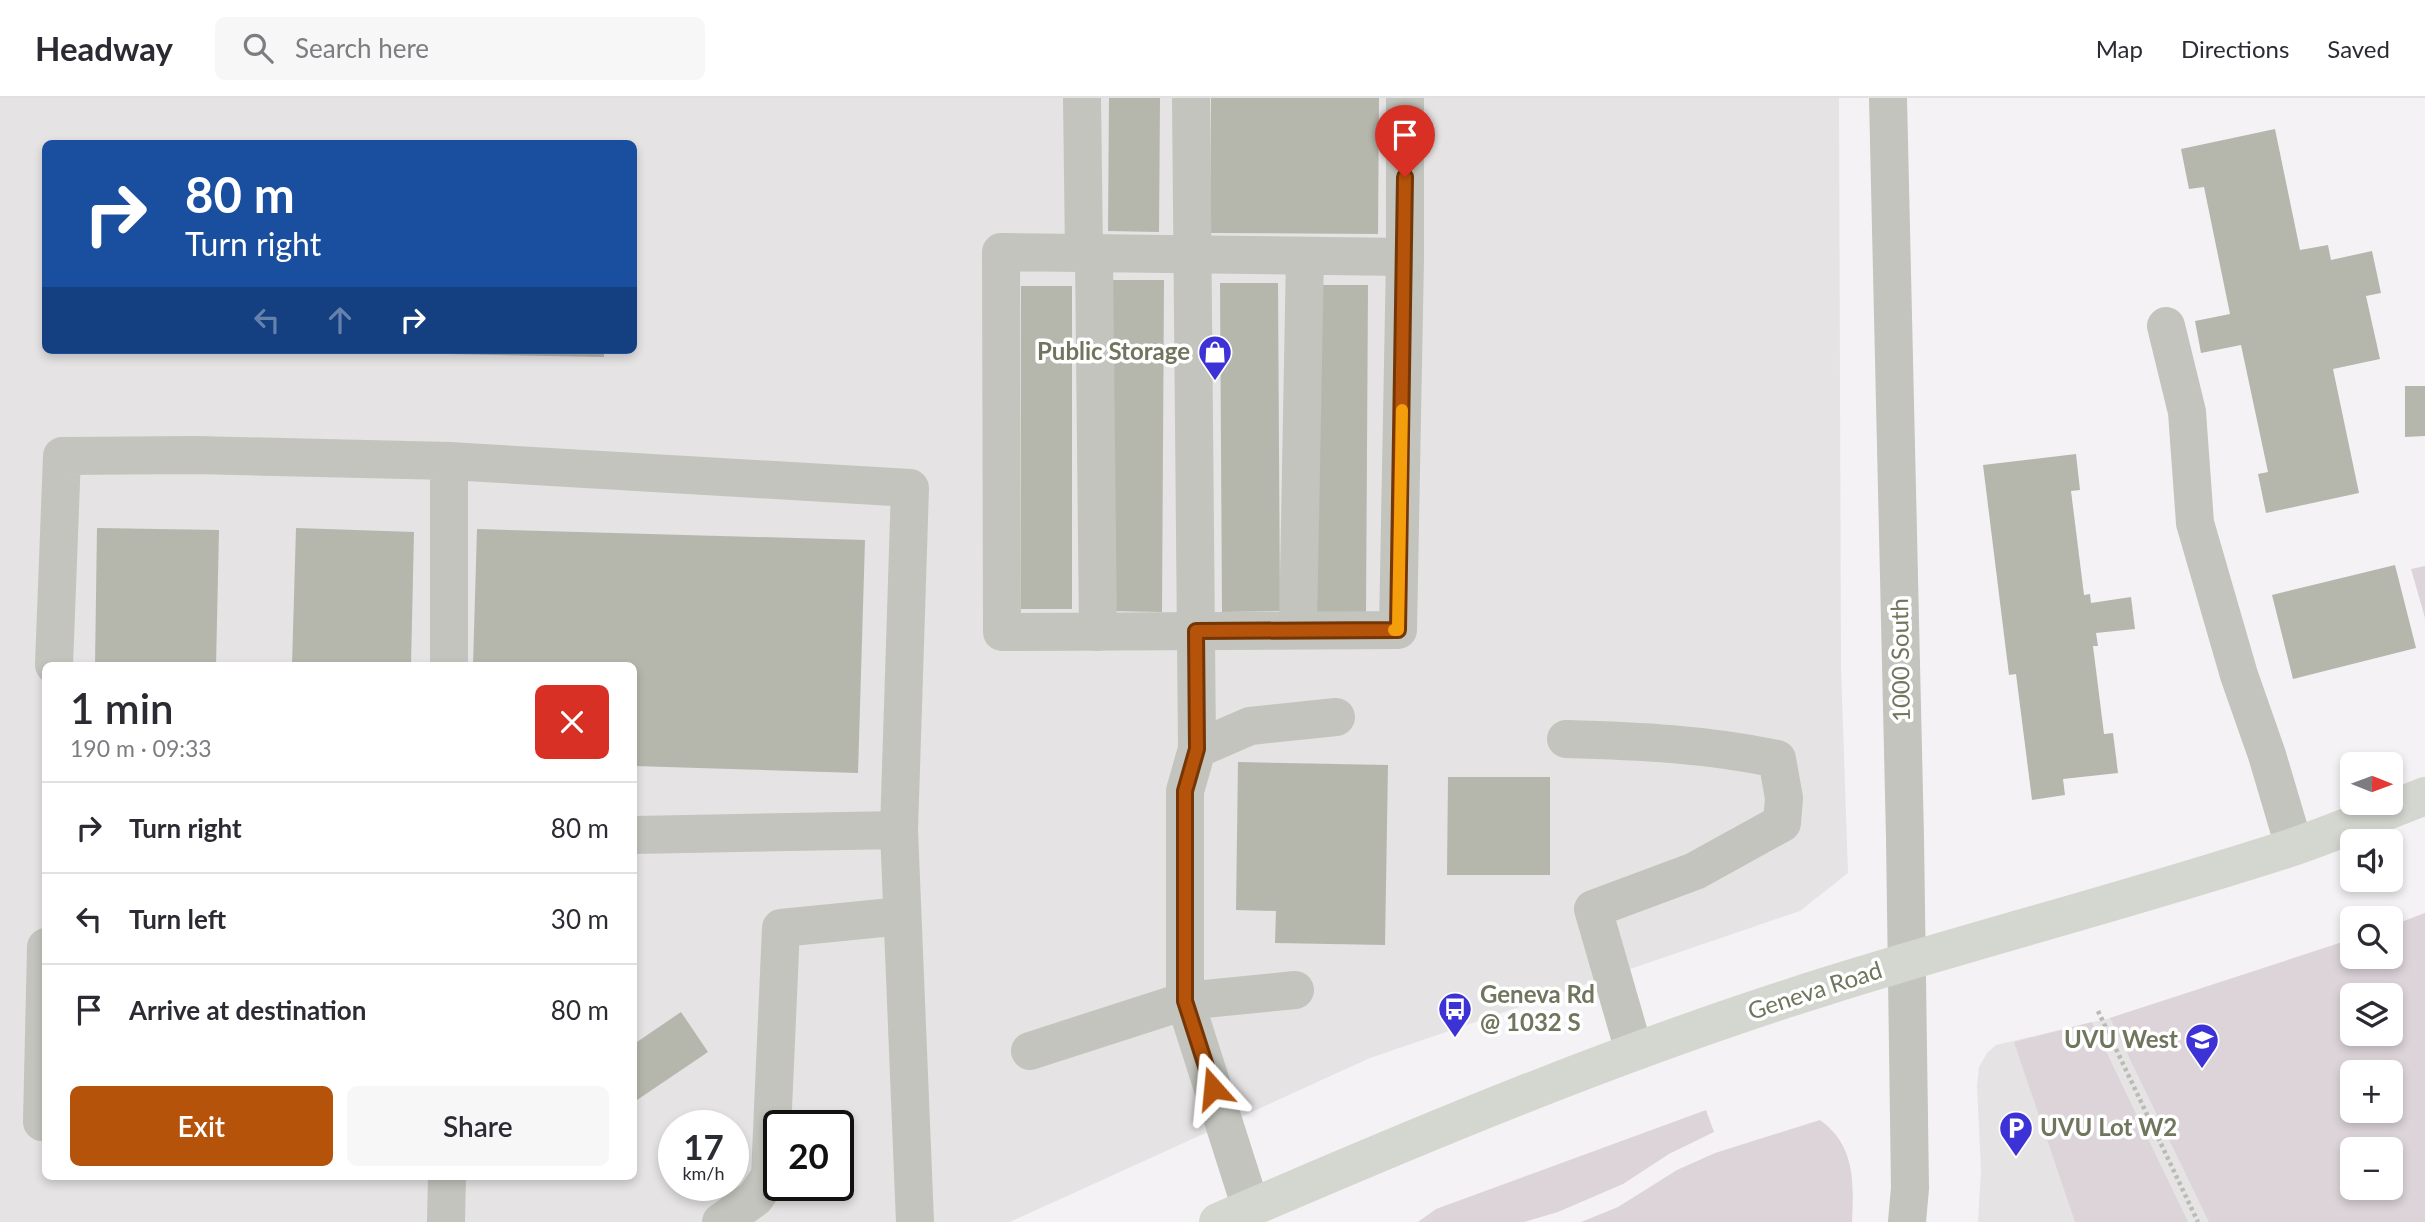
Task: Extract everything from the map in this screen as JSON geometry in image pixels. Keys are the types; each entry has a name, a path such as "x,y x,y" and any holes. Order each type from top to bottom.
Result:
{"main road":[{"name":"Geneva Road","path":"1235,1215 1334,1172 1634,1051 1833,984 2294,846 2425,796"}],"street":[{"path":"1082,98 1089,253 1098,632"},
{"path":"1191,98 1197,749 1185,791 1185,1001 1235,1215"},
{"path":"1405,98 1405,257 1398,630 1002,632 1001,252 1405,257"},
{"name":"1000 South","path":"1888,98 1910,1188 1907,1222"},
{"path":"1298,630 1305,256"},
{"path":"2166,326 2187,412 2195,523 2239,675 2267,755 2294,846"},
{"path":"54,662 62,456 196,455 449,461 911,488 899,830 915,1222"},
{"path":"449,461 449,662"},
{"path":"1197,749 1251,726 1336,717"},
{"path":"1566,739 1662,741 1777,759 1784,798 1782,823 1695,871 1593,909 1634,1051"},
{"path":"637,835 899,830"},
{"path":"721,1222 755,1198 770,1176 781,928 902,916"},
{"path":"1030,1051 1185,1001 1295,990"},
{"path":"446,1222 447,1180"}],"path":[{"path":"2098,1011 2198,1222"}],"shaded area":[{"path":"0,98 1839,98 1841,667 1848,873 1800,911 1370,1058 1010,1222 0,1222"},
{"path":"2425,566 2425,618 2411,569"},
{"name":"UVU West","path":"2425,913 2425,1222 1978,1222 1981,1170 1977,1086 1979,1067 1987,1053 1996,1045 2110,1018 2340,943 2340,969 2403,969 2403,921"},
{"path":"2425,913 2425,1222 2209,1222 2110,1018 2340,943 2340,969 2403,969 2403,921"},
{"path":"2092,1022 2188,1222 2075,1222 2014,1042"},
{"path":"1706,1110 1714,1132 1669,1154 1623,1184 1558,1212 1524,1222 1418,1222 1436,1209"},
{"path":"1820,1120 1840,1141 1850,1165 1852,1222 1581,1222 1618,1207 1677,1170 1715,1153"}],"building":[{"path":"1109,98 1160,98 1159,232 1108,231"},
{"path":"1211,98 1379,98 1378,234 1210,233"},
{"path":"2275,129 2300,250 2328,245 2331,260 2372,251 2381,293 2366,296 2380,359 2333,369 2359,493 2266,513 2258,474 2268,472 2241,345 2201,353 2195,321 2230,314 2204,187 2189,189 2181,149"},
{"path":"1110,280 1164,280 1162,612 1108,611"},
{"path":"1220,283 1278,283 1280,611 1222,612"},
{"path":"1314,285 1368,285 1366,614 1313,613"},
{"path":"1021,286 1072,286 1072,609 1021,609"},
{"path":"449,354 604,354 604,357"},
{"path":"2405,386 2425,386 2425,436 2405,437"},
{"path":"2076,454 2080,490 2071,491 2084,595 2090,594 2091,603 2131,597 2135,629 2096,633 2098,646 2093,646 2104,734 2113,733 2118,773 2063,779 2065,795 2032,800 2016,674 2009,675 1983,465"},
{"path":"97,528 219,530 216,662 95,662"},
{"path":"296,528 414,532 411,662 292,662"},
{"path":"477,529 865,540 858,773 637,766 637,662 473,662"},
{"path":"2395,565 2416,648 2293,679 2272,595"},
{"path":"1238,762 1388,765 1385,945 1275,943 1276,911 1236,910"},
{"path":"1448,777 1550,777 1550,875 1447,875"},
{"path":"681,1012 708,1052 637,1100 637,1042"}],"slow traffic":[{"path":"1394,630 1398,630 1402,410"}],"place":[{"name":"Public Storage","path":"1215,382"},
{"name":"Geneva Rd @ 1032 S","path":"1455,1039"},
{"name":"UVU West","path":"2202,1070"},
{"name":"UVU Lot W2","path":"2016,1158"}],"route":[{"path":"1213,1088 1185,1001 1185,791 1197,749 1196,631 1398,630 1405,177"}]}
